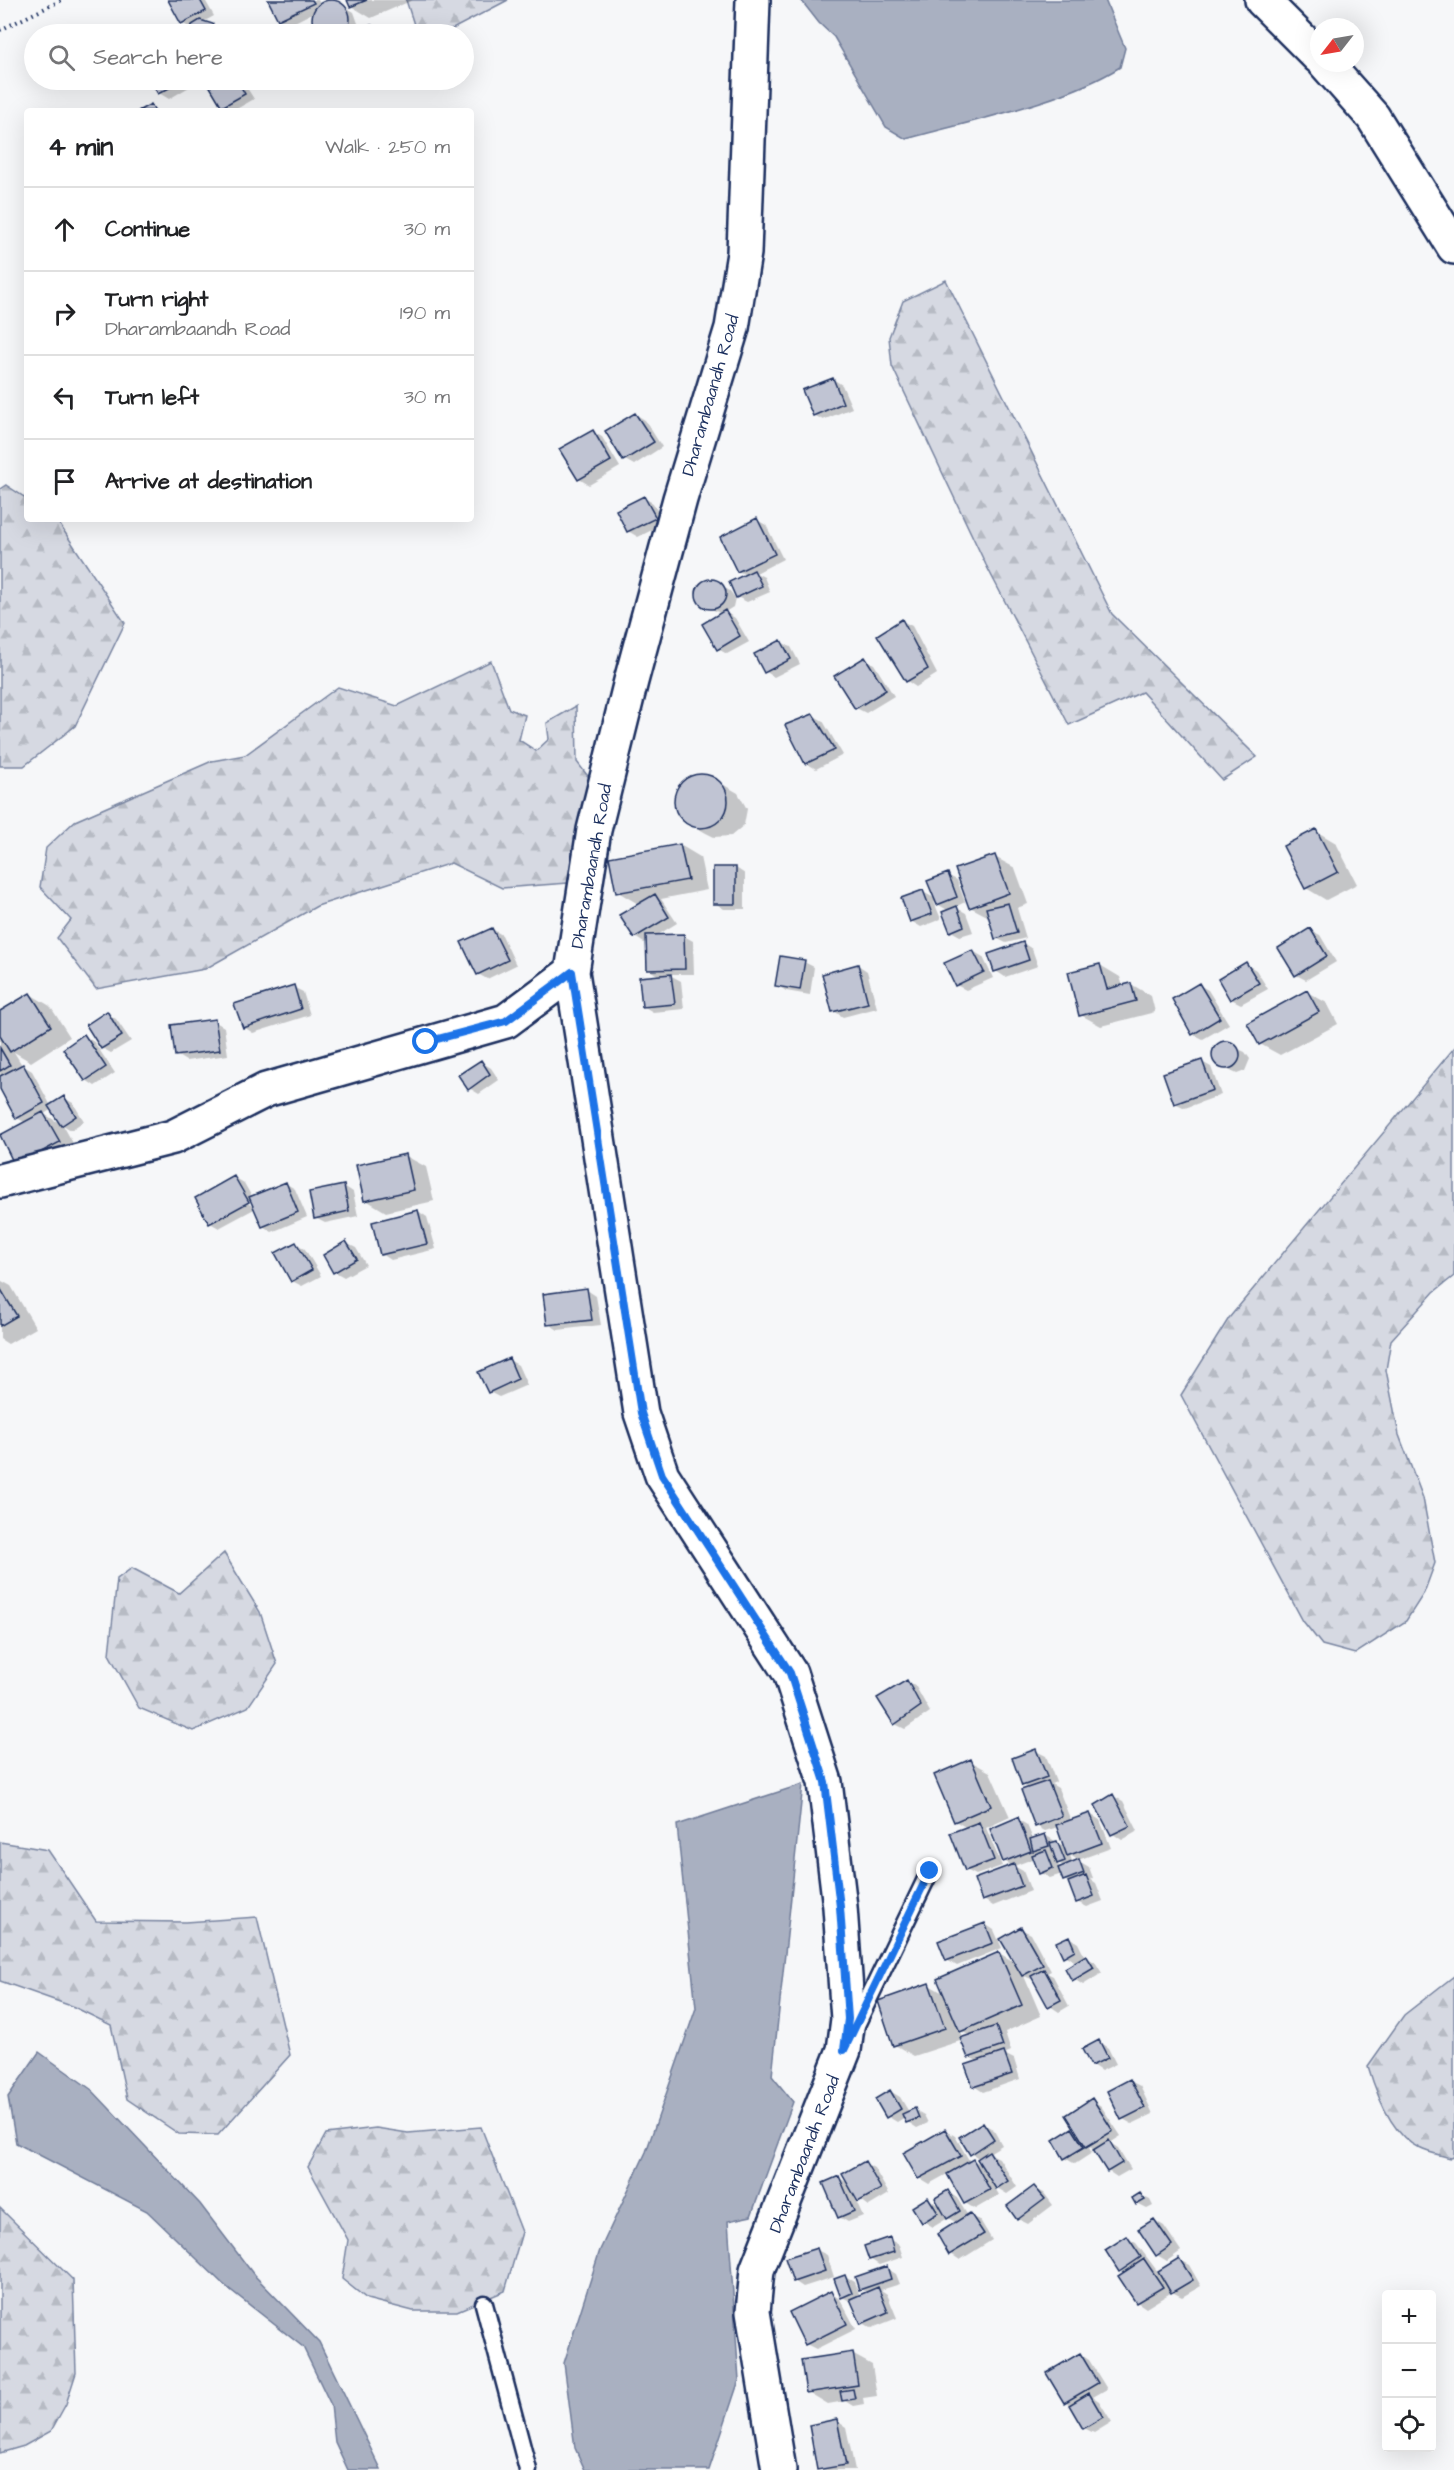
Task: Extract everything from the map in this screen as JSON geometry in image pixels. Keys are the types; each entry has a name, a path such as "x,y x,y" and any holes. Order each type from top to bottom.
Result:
{"street":[{"name":"Dharambaandh Road","path":"753,0 744,253 732,328 680,500 631,681 594,830 572,972 641,1413 662,1475 790,1673 825,1782 840,1907 848,2019 844,2050 757,2270 753,2312 779,2470"},
{"path":"1262,0 1310,48"},
{"path":"1332,72 1373,117 1454,247"},
{"path":"0,1181 173,1137 266,1090 506,1021 572,972"}],"lane":[{"path":"844,2050 930,1871"},
{"path":"484,2304 528,2470"}],"path":[{"path":"0,30 62,0"}],"green space":[{"path":"406,0 508,0 462,24 414,24"},
{"path":"946,280 1112,614 1257,757 1222,780 1142,692 1069,725 986,565 892,366 889,337 903,301"},
{"path":"6,485 24,497 24,522 58,522 125,623 75,726 24,766 0,766 0,489"},
{"path":"491,661 509,709 525,715 519,740 536,751 549,739 547,723 576,706 577,762 597,788 581,882 502,888 451,863 317,906 205,969 96,989 57,938 71,920 40,887 46,848 75,821 212,761 245,755 338,687 397,706"},
{"path":"1454,1048 1454,1276 1434,1292 1391,1340 1386,1370 1399,1435 1423,1498 1435,1563 1424,1593 1406,1621 1355,1654 1322,1645 1303,1621 1181,1395 1229,1318"},
{"path":"224,1553 260,1612 277,1664 248,1707 193,1731 139,1708 109,1654 117,1579 132,1568 179,1593"},
{"path":"0,1842 48,1850 96,1921 186,1922 257,1917 290,2055 218,2135 179,2134 127,2099 111,2025 74,2007 0,1981"},
{"path":"1454,1976 1454,2157 1451,2158 1419,2148 1400,2134 1380,2100 1368,2066 1404,2015"},
{"path":"481,2127 522,2232 505,2291 457,2311 413,2311 367,2299 342,2279 348,2240 308,2167 326,2134 376,2128 408,2133"},
{"path":"0,2208 73,2280 76,2373 66,2404 51,2431 24,2446 0,2453"}],"water":[{"path":"801,0 1105,0 1125,48 1120,67 1072,90 1017,109 906,139 886,127 834,37 819,23"},
{"path":"803,1784 772,2076 793,2102 751,2216 728,2221 739,2380 709,2470 585,2470 575,2448 564,2363 600,2250 646,2152 696,2008 677,1825"},
{"path":"39,2052 92,2090 200,2204 254,2275 319,2342 381,2470 348,2470 335,2442 331,2405 303,2347 223,2284 147,2211 16,2143 8,2097"}],"building":[{"path":"168,0 200,0 206,11 181,24"},
{"path":"268,0 312,0 314,3 278,20"},
{"path":"331,0 344,6 348,12 349,24 313,24 312,19 318,6"},
{"path":"347,0 367,0 350,7"},
{"path":"200,20 213,24 194,24"},
{"path":"212,90 243,90 245,94 222,107"},
{"path":"833,378 843,403 813,416 802,390"},
{"path":"635,413 654,442 623,461 605,431"},
{"path":"593,430 611,461 578,480 559,449"},
{"path":"644,496 656,518 627,532 616,510"},
{"path":"757,518 775,554 737,572 720,537"},
{"path":"754,570 762,586 736,598 729,582"},
{"path":"711,579 721,584 726,594 721,604 711,609 701,604 696,594 701,584"},
{"path":"725,610 740,636 717,650 702,624"},
{"path":"902,619 928,669 906,682 877,635"},
{"path":"781,640 791,659 764,673 754,654"},
{"path":"865,657 886,690 855,709 834,676"},
{"path":"813,714 835,750 805,764 785,725"},
{"path":"701,774 711,776 720,782 726,791 728,801 726,811 720,820 711,826 701,828 691,826 682,820 676,811 674,801 676,791 682,782 691,776"},
{"path":"1316,829 1338,872 1305,889 1283,846"},
{"path":"680,844 688,880 616,893 609,857"},
{"path":"995,855 1009,893 969,908 955,869"},
{"path":"713,867 736,867 736,904 713,904"},
{"path":"948,873 957,897 937,905 927,881"},
{"path":"923,890 932,914 910,922 901,898"},
{"path":"655,894 669,917 634,938 619,915"},
{"path":"1008,903 1017,933 995,939 986,908"},
{"path":"957,906 964,926 950,932 942,912"},
{"path":"492,928 508,960 477,975 461,942"},
{"path":"1310,928 1327,956 1295,976 1278,948"},
{"path":"684,934 685,969 647,970 646,935"},
{"path":"1023,942 1029,960 994,972 988,954"},
{"path":"973,950 984,972 955,986 944,963"},
{"path":"780,956 805,960 800,990 775,986"},
{"path":"1246,962 1259,983 1230,1000 1218,979"},
{"path":"858,964 868,1003 832,1012 822,974"},
{"path":"1100,964 1107,989 1131,983 1136,1001 1079,1016 1068,972"},
{"path":"671,974 675,1004 642,1007 639,977"},
{"path":"1199,983 1220,1018 1192,1035 1172,999"},
{"path":"294,985 301,1009 243,1028 234,1004"},
{"path":"1307,990 1319,1012 1259,1045 1247,1023"},
{"path":"30,993 51,1026 10,1052 0,1036 0,1011"},
{"path":"107,1011 122,1036 101,1049 86,1025"},
{"path":"215,1019 220,1050 175,1056 171,1025"},
{"path":"84,1034 106,1067 85,1081 63,1049"},
{"path":"1226,1041 1236,1045 1240,1055 1236,1065 1226,1069 1216,1065 1212,1055 1216,1045"},
{"path":"0,1048 10,1065 0,1071"},
{"path":"481,1060 490,1074 468,1090 458,1075"},
{"path":"1202,1060 1213,1090 1174,1104 1163,1073"},
{"path":"23,1064 44,1103 16,1119 0,1089 0,1076"},
{"path":"64,1096 76,1116 61,1126 48,1106"},
{"path":"43,1112 60,1142 15,1166 0,1135"},
{"path":"406,1154 414,1190 364,1201 356,1165"},
{"path":"234,1176 249,1202 209,1224 195,1198"},
{"path":"286,1182 298,1212 262,1227 249,1197"},
{"path":"344,1185 349,1211 314,1219 309,1192"},
{"path":"418,1210 427,1244 380,1255 372,1222"},
{"path":"346,1241 357,1259 333,1273 323,1255"},
{"path":"296,1242 312,1270 291,1282 275,1253"},
{"path":"0,1288 17,1316 0,1326"},
{"path":"587,1288 592,1320 547,1325 543,1294"},
{"path":"509,1358 518,1379 488,1393 478,1372"},
{"path":"907,1680 921,1706 894,1725 877,1698"},
{"path":"1036,1749 1047,1777 1022,1786 1012,1758"},
{"path":"971,1759 991,1806 954,1822 934,1775"},
{"path":"1048,1781 1062,1816 1035,1827 1021,1790"},
{"path":"1113,1794 1130,1826 1111,1835 1095,1805"},
{"path":"1090,1813 1102,1843 1067,1856 1056,1825"},
{"path":"1018,1817 1031,1851 1003,1862 990,1829"},
{"path":"979,1822 994,1860 965,1871 950,1833"},
{"path":"1045,1834 1049,1846 1033,1851 1030,1839"},
{"path":"1057,1841 1065,1861 1057,1864 1050,1843"},
{"path":"1046,1850 1053,1868 1039,1874 1032,1855"},
{"path":"1079,1859 1084,1873 1063,1881 1058,1868"},
{"path":"1014,1864 1022,1886 982,1901 974,1879"},
{"path":"1086,1875 1094,1896 1076,1903 1068,1882"},
{"path":"985,1923 993,1943 946,1961 938,1941"},
{"path":"1021,1927 1043,1965 1022,1976 1000,1939"},
{"path":"1069,1936 1075,1950 1063,1957 1056,1942"},
{"path":"999,1952 1022,2005 960,2032 937,1979"},
{"path":"1086,1955 1094,1968 1072,1981 1065,1968"},
{"path":"1044,1969 1061,2000 1048,2007 1031,1976"},
{"path":"929,1983 945,2028 893,2046 878,2001"},
{"path":"996,2026 1003,2046 968,2058 960,2038"},
{"path":"1099,2040 1108,2058 1091,2066 1082,2049"},
{"path":"1004,2052 1012,2074 973,2087 965,2065"},
{"path":"1130,2079 1145,2108 1121,2120 1107,2091"},
{"path":"890,2090 901,2109 886,2118 875,2099"},
{"path":"1092,2098 1113,2131 1086,2147 1066,2115"},
{"path":"915,2108 919,2118 906,2123 902,2114"},
{"path":"983,2122 994,2139 970,2155 959,2137"},
{"path":"1072,2128 1084,2147 1064,2159 1053,2140"},
{"path":"945,2129 961,2156 918,2179 903,2153"},
{"path":"1109,2140 1122,2163 1107,2172 1093,2150"},
{"path":"989,2151 1008,2181 996,2189 977,2159"},
{"path":"973,2159 990,2190 964,2204 947,2174"},
{"path":"865,2161 881,2189 858,2202 842,2174"},
{"path":"839,2176 854,2211 838,2218 823,2183"},
{"path":"1034,2186 1045,2199 1017,2220 1007,2206"},
{"path":"948,2190 960,2211 947,2219 935,2198"},
{"path":"1140,2193 1145,2200 1136,2205 1132,2198"},
{"path":"928,2197 938,2213 922,2223 912,2207"},
{"path":"970,2213 984,2234 949,2255 937,2234"},
{"path":"1154,2219 1172,2245 1156,2256 1138,2229"},
{"path":"1127,2236 1141,2257 1119,2272 1105,2250"},
{"path":"890,2237 894,2252 869,2260 864,2246"},
{"path":"817,2248 825,2271 793,2282 785,2258"},
{"path":"1179,2258 1193,2280 1171,2293 1158,2271"},
{"path":"1144,2259 1163,2287 1136,2303 1118,2276"},
{"path":"887,2266 891,2279 859,2290 855,2277"},
{"path":"845,2275 852,2293 841,2298 834,2279"},
{"path":"878,2287 888,2312 861,2324 850,2299"},
{"path":"831,2291 847,2324 805,2345 789,2312"},
{"path":"853,2352 858,2385 806,2393 801,2360"},
{"path":"1080,2353 1098,2383 1064,2403 1046,2373"},
{"path":"853,2389 855,2399 842,2401 840,2391"},
{"path":"1089,2393 1103,2417 1083,2429 1069,2405"},
{"path":"837,2419 846,2465 817,2470 809,2425"}],"route":[{"path":"426,1042 506,1021 572,972 641,1413 662,1475 790,1673 825,1782 840,1907 848,2019 844,2050 930,1871"}]}
